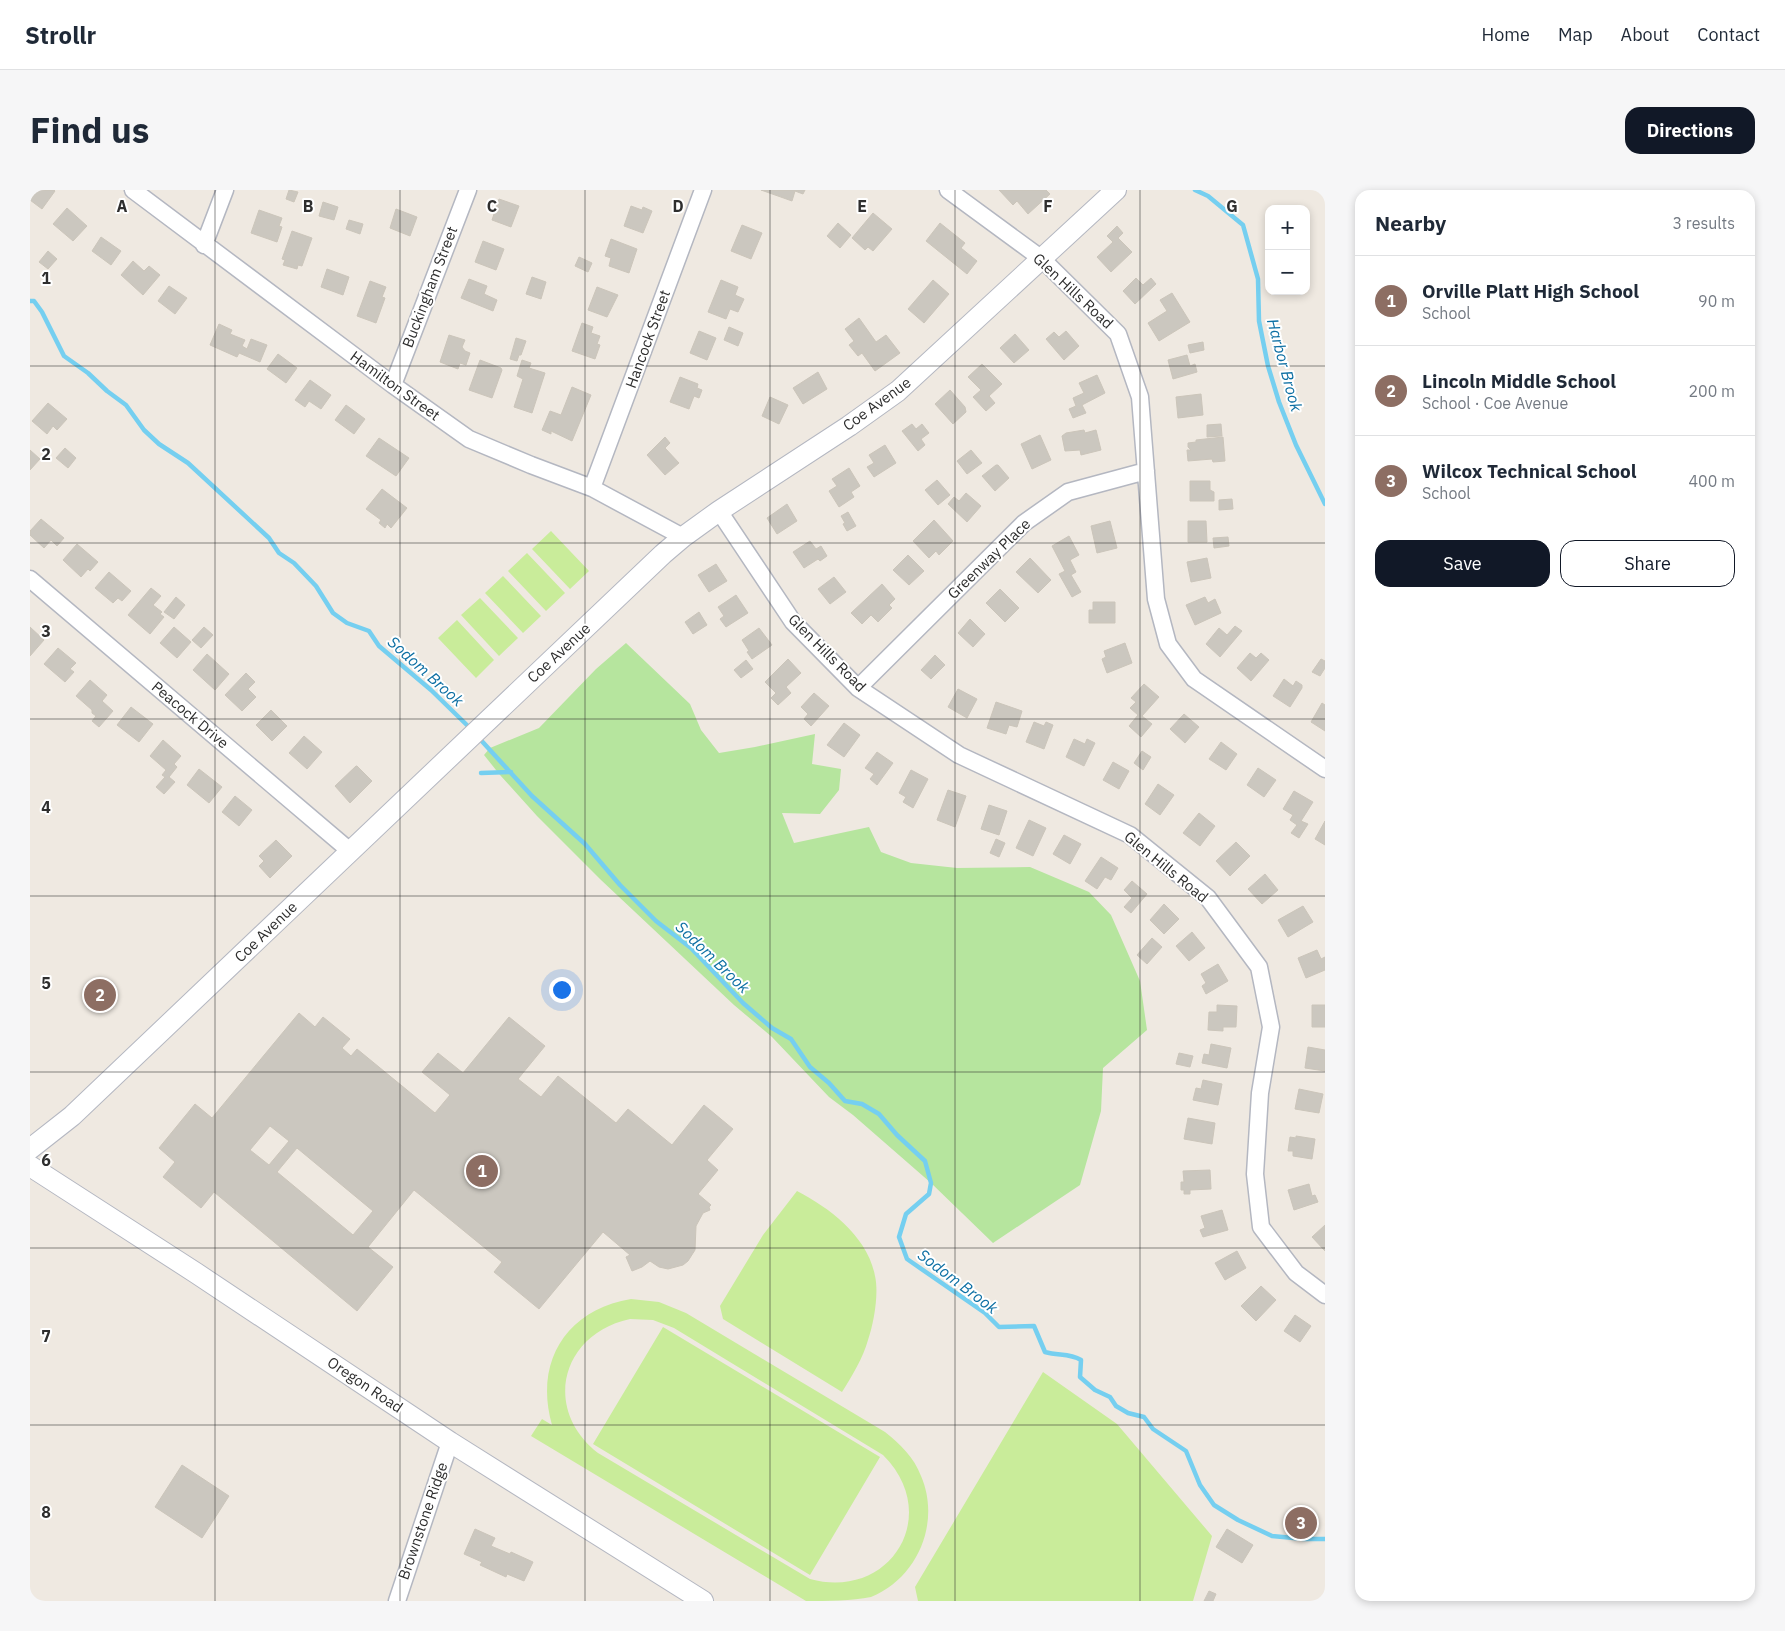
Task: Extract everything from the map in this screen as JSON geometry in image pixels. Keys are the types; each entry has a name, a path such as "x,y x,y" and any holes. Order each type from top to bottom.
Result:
{"street":[{"name":"Hamilton Street","path":"133,190 204,245 469,439 592,488 683,537"},
{"path":"204,245 225,190"},
{"name":"Buckingham Street","path":"393,385 468,190"},
{"name":"Hancock Street","path":"592,488 703,190"},
{"name":"Glen Hills Road","path":"948,190 1042,259 1118,334 1140,397 1156,599 1168,644 1194,679 1325,769"},
{"name":"Coe Avenue","path":"30,1149 72,1116 683,537 719,510 898,392 1111,195"},
{"name":"Greenway Place","path":"858,688 1024,523 1068,492 1146,471"},
{"name":"Glen Hills Road","path":"719,510 793,622 858,688 959,755 1130,835 1208,898 1259,967 1271,1027 1260,1093 1255,1174 1261,1227 1296,1273 1325,1295"},
{"name":"Peacock Drive","path":"30,579 350,851"},
{"name":"Oregon Road","path":"30,1166 196,1273 450,1442 703,1601"},
{"name":"Brownstone Ridge","path":"397,1601 450,1442"}],"green space":[{"path":"551,531 589,571 570,589 532,549"},
{"path":"527,553 565,593 546,611 508,571"},
{"path":"503,576 541,616 523,633 485,593"},
{"path":"480,598 518,638 499,656 461,615"},
{"path":"457,620 494,660 476,678 438,638"},
{"path":"626,643 690,704 701,730 719,753 815,734 812,764 841,769 839,790 820,814 782,813 794,843 869,827 881,852 911,863 957,868 1030,867 1089,892 1111,915 1140,981 1147,1030 1103,1068 1101,1111 1080,1185 993,1243 931,1183 853,1115 829,1097 772,1037 734,1005 601,880 537,816 500,775 484,755 490,748 539,728 596,669"},
{"path":"797,1191 822,1206 846,1225 864,1249 871,1262 875,1276 876,1299 870,1333 860,1360 842,1392 723,1319 720,1306 763,1235"},
{"path":"631,1299 659,1302 686,1313 885,1432 896,1441 906,1451 918,1469 927,1494 928,1512 921,1547 913,1562 901,1577 871,1597 848,1600 806,1601 531,1436 542,1419 552,1425 548,1402 548,1380 552,1360 560,1342 573,1327 589,1314 608,1305","holes":["630,1319 653,1320 674,1328 883,1455 900,1478 908,1502 908,1526 899,1547 885,1565 864,1577 839,1582 810,1579 598,1453 580,1435 570,1416 565,1395 567,1375 575,1356 588,1340 607,1327"]},
{"path":"663,1327 880,1457 810,1575 593,1444"},
{"path":"1043,1372 1117,1424 1212,1536 1193,1601 918,1601 915,1587"}],"building":[{"path":"30,190 55,191 42,209 30,200"},
{"path":"289,190 298,192 294,202 286,199"},
{"path":"761,190 805,190 803,194 795,191 792,201"},
{"path":"999,190 1046,190 1050,194 1028,214 1017,201 1013,205"},
{"path":"499,199 519,206 511,227 492,220"},
{"path":"323,202 338,207 334,220 319,216"},
{"path":"631,206 642,210 643,207 652,211 643,233 624,226"},
{"path":"67,208 87,226 73,241 53,224"},
{"path":"396,209 417,217 410,236 390,228"},
{"path":"259,210 282,218 279,226 282,227 277,242 251,233"},
{"path":"873,213 892,229 873,251 868,247 865,250 852,238"},
{"path":"349,220 363,224 360,234 346,229"},
{"path":"838,223 851,235 840,248 827,236"},
{"path":"940,223 965,243 961,248 977,261 967,274 926,241"},
{"path":"742,225 762,233 751,259 731,251"},
{"path":"1117,226 1123,233 1118,238 1132,252 1111,272 1097,257 1113,242 1107,236"},
{"path":"292,231 312,238 302,266 298,265 297,269 283,265 285,260 282,259"},
{"path":"101,237 121,251 111,265 92,251"},
{"path":"611,239 637,249 629,273 609,266 611,258 605,256"},
{"path":"483,241 504,249 496,270 475,262"},
{"path":"48,251 57,259 48,269 39,262"},
{"path":"579,257 592,263 588,272 575,266"},
{"path":"133,261 144,271 149,266 160,275 143,295 121,275"},
{"path":"327,269 349,277 343,295 321,287"},
{"path":"532,277 546,282 541,299 526,294"},
{"path":"1136,278 1143,285 1151,278 1156,284 1135,304 1123,291"},
{"path":"469,279 487,286 484,294 497,300 493,311 461,298"},
{"path":"721,280 738,287 735,295 744,299 738,312 730,309 726,319 708,312"},
{"path":"933,280 949,294 924,323 908,309"},
{"path":"370,281 386,287 382,297 385,298 376,323 357,316"},
{"path":"169,286 187,298 175,314 158,301"},
{"path":"597,287 618,295 607,317 588,310"},
{"path":"1172,293 1190,322 1159,341 1148,323 1167,311 1160,300"},
{"path":"859,318 876,342 886,335 900,353 875,371 862,353 858,356 849,345 854,341 845,329"},
{"path":"582,323 593,327 591,333 600,336 597,344 600,345 595,359 572,351"},
{"path":"219,324 232,330 230,334 245,340 242,346 247,349 251,339 267,345 260,362 239,353 237,357 210,345"},
{"path":"729,327 743,333 738,346 724,340"},
{"path":"699,331 716,338 707,360 690,353"},
{"path":"1066,331 1079,346 1064,360 1046,339 1054,332 1059,337"},
{"path":"1015,334 1029,350 1014,363 1000,348"},
{"path":"449,335 465,340 462,347 470,353 466,365 460,363 458,369 440,362"},
{"path":"516,338 526,341 517,361 510,359"},
{"path":"1203,342 1204,350 1190,353 1188,345"},
{"path":"278,354 297,368 286,383 267,369"},
{"path":"1187,355 1190,366 1195,364 1197,372 1173,379 1168,360"},
{"path":"480,360 502,370 492,398 469,390"},
{"path":"522,360 531,363 529,368 545,373 532,413 514,407 523,379 517,376"},
{"path":"982,364 1002,384 989,396 995,403 986,411 973,397 981,390 968,377"},
{"path":"818,372 827,389 803,404 793,388"},
{"path":"1097,375 1105,393 1082,405 1086,413 1073,418 1069,409 1076,406 1073,398 1084,393 1079,383"},
{"path":"680,377 698,384 697,388 702,390 699,398 694,396 689,409 670,402"},
{"path":"310,380 331,395 321,409 309,401 305,407 295,400"},
{"path":"572,387 591,395 572,441 551,431 551,434 542,430 550,411 561,415"},
{"path":"950,390 965,407 966,412 953,424 935,404"},
{"path":"1201,394 1203,415 1178,418 1176,397"},
{"path":"770,397 788,405 779,424 762,416"},
{"path":"48,403 67,419 57,430 53,426 47,434 32,421"},
{"path":"346,405 365,419 354,434 335,420"},
{"path":"912,424 916,429 922,424 929,433 921,439 925,445 918,451 902,431"},
{"path":"1221,424 1222,436 1207,437 1207,425"},
{"path":"1084,430 1085,433 1096,430 1101,450 1081,455 1080,450 1065,451 1062,436 1066,433"},
{"path":"1040,435 1051,460 1032,469 1021,444"},
{"path":"665,437 670,443 665,448 679,463 665,475 647,455"},
{"path":"1223,437 1225,461 1213,462 1212,459 1188,461 1187,450 1191,450 1188,447 1188,443 1196,442 1196,440"},
{"path":"379,438 409,458 396,476 366,456"},
{"path":"885,445 896,463 874,477 867,467 874,463 869,455"},
{"path":"65,448 76,458 68,468 56,458"},
{"path":"30,450 40,459 30,470"},
{"path":"971,450 982,463 967,474 957,461"},
{"path":"996,465 1009,478 995,491 982,476"},
{"path":"849,468 860,486 851,492 854,497 839,507 829,491 837,486 832,479"},
{"path":"937,480 950,495 938,505 925,490"},
{"path":"1190,481 1210,481 1210,490 1214,492 1214,501 1190,501"},
{"path":"382,489 407,508 391,528 387,524 385,528 379,523 381,520 366,509"},
{"path":"966,493 981,506 967,522 948,504 954,497 959,501"},
{"path":"1232,499 1233,509 1219,510 1219,500"},
{"path":"787,504 797,521 777,534 767,518"},
{"path":"848,512 856,526 847,531 841,516"},
{"path":"41,519 64,538 57,546 51,540 44,548 30,535 30,531"},
{"path":"934,520 953,541 939,555 936,551 929,558 913,541"},
{"path":"1110,521 1117,548 1097,553 1091,526"},
{"path":"1188,521 1206,521 1207,542 1188,542"},
{"path":"1069,536 1079,555 1070,560 1076,572 1071,575 1081,592 1072,597 1059,574 1065,571 1052,546"},
{"path":"1228,537 1229,546 1214,548 1213,538"},
{"path":"810,541 816,549 821,546 827,556 820,561 818,559 804,568 793,552"},
{"path":"77,544 98,562 81,577 63,560"},
{"path":"908,555 924,571 909,585 893,570"},
{"path":"1030,558 1051,580 1038,593 1016,572"},
{"path":"1207,558 1211,578 1191,582 1187,562"},
{"path":"716,564 727,581 709,592 698,575"},
{"path":"109,572 131,591 122,601 118,598 113,603 95,588"},
{"path":"834,577 846,592 830,604 818,589"},
{"path":"882,584 895,599 889,605 892,608 878,622 871,615 862,624 851,613"},
{"path":"151,588 161,596 153,605 162,612 160,614 164,617 150,634 128,615"},
{"path":"1000,589 1019,608 1005,622 986,603"},
{"path":"736,595 748,613 726,627 720,619 724,616 718,607"},
{"path":"176,597 185,605 174,619 164,612"},
{"path":"1205,597 1208,603 1215,599 1221,613 1195,625 1186,605"},
{"path":"1093,602 1115,602 1115,623 1089,623 1089,610 1093,610"},
{"path":"699,612 707,625 693,634 685,622"},
{"path":"970,619 985,634 973,647 958,633"},
{"path":"1235,626 1242,631 1220,657 1206,644 1219,628 1227,635"},
{"path":"30,627 44,640 30,656"},
{"path":"174,627 191,642 177,658 160,643"},
{"path":"204,627 213,635 201,648 192,640"},
{"path":"759,628 772,645 752,659 742,640"},
{"path":"1125,643 1132,663 1107,673 1102,659 1106,657 1104,651"},
{"path":"58,648 76,663 70,669 74,672 65,682 44,664"},
{"path":"1250,653 1256,658 1261,653 1269,660 1251,681 1237,668"},
{"path":"207,654 229,674 215,690 193,670"},
{"path":"935,655 945,665 931,679 921,670"},
{"path":"788,659 801,673 786,687 791,693 778,705 771,698 776,693 765,682"},
{"path":"1321,659 1325,661 1325,668 1320,676 1312,672"},
{"path":"746,660 753,669 741,678 734,670"},
{"path":"246,673 255,682 248,689 256,697 242,711 225,695"},
{"path":"1284,679 1293,686 1296,681 1302,685 1290,707 1273,696"},
{"path":"90,680 107,695 102,701 113,711 99,727 92,721 96,716 92,713 92,710 76,696"},
{"path":"1144,684 1159,697 1142,716 1152,724 1141,737 1129,726 1138,715 1130,708 1136,702 1131,698"},
{"path":"958,689 977,699 967,718 948,707"},
{"path":"814,693 829,706 811,726 804,719 808,714 801,707"},
{"path":"996,702 1022,711 1017,727 1009,725 1006,734 987,728"},
{"path":"1322,703 1325,705 1325,731 1311,722"},
{"path":"131,707 153,724 139,742 117,725"},
{"path":"271,710 287,726 272,741 256,725"},
{"path":"1184,714 1199,727 1185,743 1170,729"},
{"path":"1034,722 1044,726 1046,722 1053,725 1044,749 1026,742"},
{"path":"844,723 860,735 844,757 827,745"},
{"path":"304,736 322,752 307,769 289,753"},
{"path":"1074,739 1085,744 1087,739 1095,743 1084,766 1066,757"},
{"path":"163,740 181,756 174,764 177,767 169,777 175,782 164,794 156,787 165,777 162,775 166,770 150,756"},
{"path":"1221,742 1237,754 1226,770 1209,759"},
{"path":"1142,751 1151,757 1143,770 1134,763"},
{"path":"877,752 893,763 877,785 870,779 874,774 865,768"},
{"path":"1113,762 1129,771 1119,789 1103,780"},
{"path":"356,766 372,781 350,803 335,786"},
{"path":"1258,768 1276,780 1264,797 1247,785"},
{"path":"199,769 222,787 209,803 187,785"},
{"path":"911,770 928,779 913,808 903,802 906,797 899,793"},
{"path":"1158,784 1174,795 1160,815 1145,804"},
{"path":"948,790 966,796 955,827 937,820"},
{"path":"1294,791 1313,802 1301,821 1308,824 1299,838 1291,833 1297,825 1290,820 1293,815 1283,809"},
{"path":"235,796 252,810 239,826 222,812"},
{"path":"989,805 1007,811 999,835 981,829"},
{"path":"1199,813 1215,826 1200,846 1183,833"},
{"path":"1029,820 1046,828 1033,856 1016,848"},
{"path":"1325,821 1325,845 1315,839"},
{"path":"1064,835 1081,844 1070,864 1053,854"},
{"path":"996,839 1005,843 999,857 990,853"},
{"path":"276,840 292,856 270,878 259,866 264,861 259,856"},
{"path":"1236,842 1250,856 1230,876 1216,861"},
{"path":"1101,857 1118,868 1111,880 1105,877 1097,889 1085,881"},
{"path":"1265,874 1278,890 1262,904 1248,889"},
{"path":"1132,881 1147,894 1131,913 1124,907 1132,898 1124,890"},
{"path":"1164,904 1179,919 1164,934 1150,920"},
{"path":"1303,906 1313,922 1288,937 1278,920"},
{"path":"1192,932 1205,948 1189,961 1176,946"},
{"path":"1152,938 1162,947 1147,964 1137,955"},
{"path":"1317,950 1321,959 1325,957 1325,970 1306,978 1298,958"},
{"path":"1218,964 1228,981 1206,994 1202,986 1206,983 1201,974"},
{"path":"1217,1005 1237,1006 1236,1027 1223,1027 1223,1031 1208,1030 1209,1012 1217,1012"},
{"path":"1312,1005 1325,1005 1325,1027 1312,1027"},
{"path":"299,1013 315,1027 323,1017 350,1039 342,1048 351,1056 357,1049 435,1113 450,1095 422,1072 438,1053 463,1073 509,1017 545,1046 518,1079 541,1097 558,1076 616,1123 628,1109 672,1145 704,1105 733,1129 707,1160 718,1170 698,1194 711,1205 709,1207 710,1210 703,1213 696,1226 695,1250 683,1265 668,1269 659,1267 650,1261 632,1271 626,1257 630,1255 603,1232 539,1309 494,1272 502,1262 414,1190 368,1247 393,1267 357,1311 214,1192 201,1208 163,1177 175,1162 159,1148 195,1104 212,1118","holes":["270,1126 289,1141 269,1165 250,1150","297,1148 373,1211 353,1235 277,1172"]},
{"path":"1211,1044 1231,1048 1227,1068 1202,1063 1204,1054 1209,1055"},
{"path":"1308,1047 1325,1050 1325,1071 1305,1068"},
{"path":"1179,1053 1193,1056 1190,1067 1176,1064"},
{"path":"1203,1080 1222,1084 1218,1105 1193,1100 1196,1088 1201,1089"},
{"path":"1299,1089 1323,1094 1319,1113 1295,1109"},
{"path":"1188,1118 1215,1123 1212,1144 1184,1139"},
{"path":"1296,1136 1315,1139 1312,1159 1293,1156 1293,1151 1288,1151 1290,1137 1296,1138"},
{"path":"1210,1170 1211,1189 1190,1190 1190,1194 1184,1194 1184,1190 1181,1190 1181,1182 1184,1182 1183,1171"},
{"path":"1309,1184 1312,1196 1315,1195 1318,1202 1294,1210 1288,1190"},
{"path":"1222,1210 1228,1230 1203,1237 1200,1230 1205,1228 1201,1216"},
{"path":"1325,1225 1325,1251 1312,1237"},
{"path":"1237,1251 1246,1268 1225,1280 1215,1263"},
{"path":"1261,1286 1276,1300 1256,1321 1241,1306"},
{"path":"1295,1315 1311,1326 1300,1342 1284,1331"},
{"path":"182,1465 229,1496 202,1538 155,1507"},
{"path":"475,1529 495,1538 491,1546 510,1554 511,1552 533,1562 524,1581 507,1574 506,1577 480,1565 482,1562 464,1554"},
{"path":"1227,1529 1253,1545 1242,1563 1216,1547"},
{"path":"1209,1591 1216,1594 1213,1601 1204,1601"}],"waterway":[{"name":"Harbor Brook","path":"1195,190 1208,196 1243,225 1258,279 1259,321 1268,366 1279,402 1296,445 1325,504"},
{"name":"Sodom Brook","path":"30,301 34,301 42,312 64,356 88,373 107,391 126,405 144,430 159,444 188,463 269,538 279,553 294,563 316,586 333,613 347,623 369,631 379,646 431,690 472,730"},
{"name":"Sodom Brook","path":"479,738 532,796 585,844 620,885 656,921 691,948 743,1003 772,1028 791,1039 810,1067 829,1083 845,1101 862,1104 879,1114 897,1135 925,1161 931,1183 929,1194 906,1214 899,1237 907,1259 985,1313 999,1327 1034,1326 1045,1352 1072,1356 1081,1360 1080,1377 1095,1390 1110,1397 1116,1406 1128,1413 1144,1417 1153,1429 1186,1451 1200,1485 1214,1505 1238,1520 1272,1536 1325,1539"},
{"path":"481,773 511,772"}],"place":[{"name":"Lincoln Middle School","path":"100,995"},
{"name":"Orville Platt High School","path":"482,1171"},
{"name":"Wilcox Technical School","path":"1301,1523"}]}
